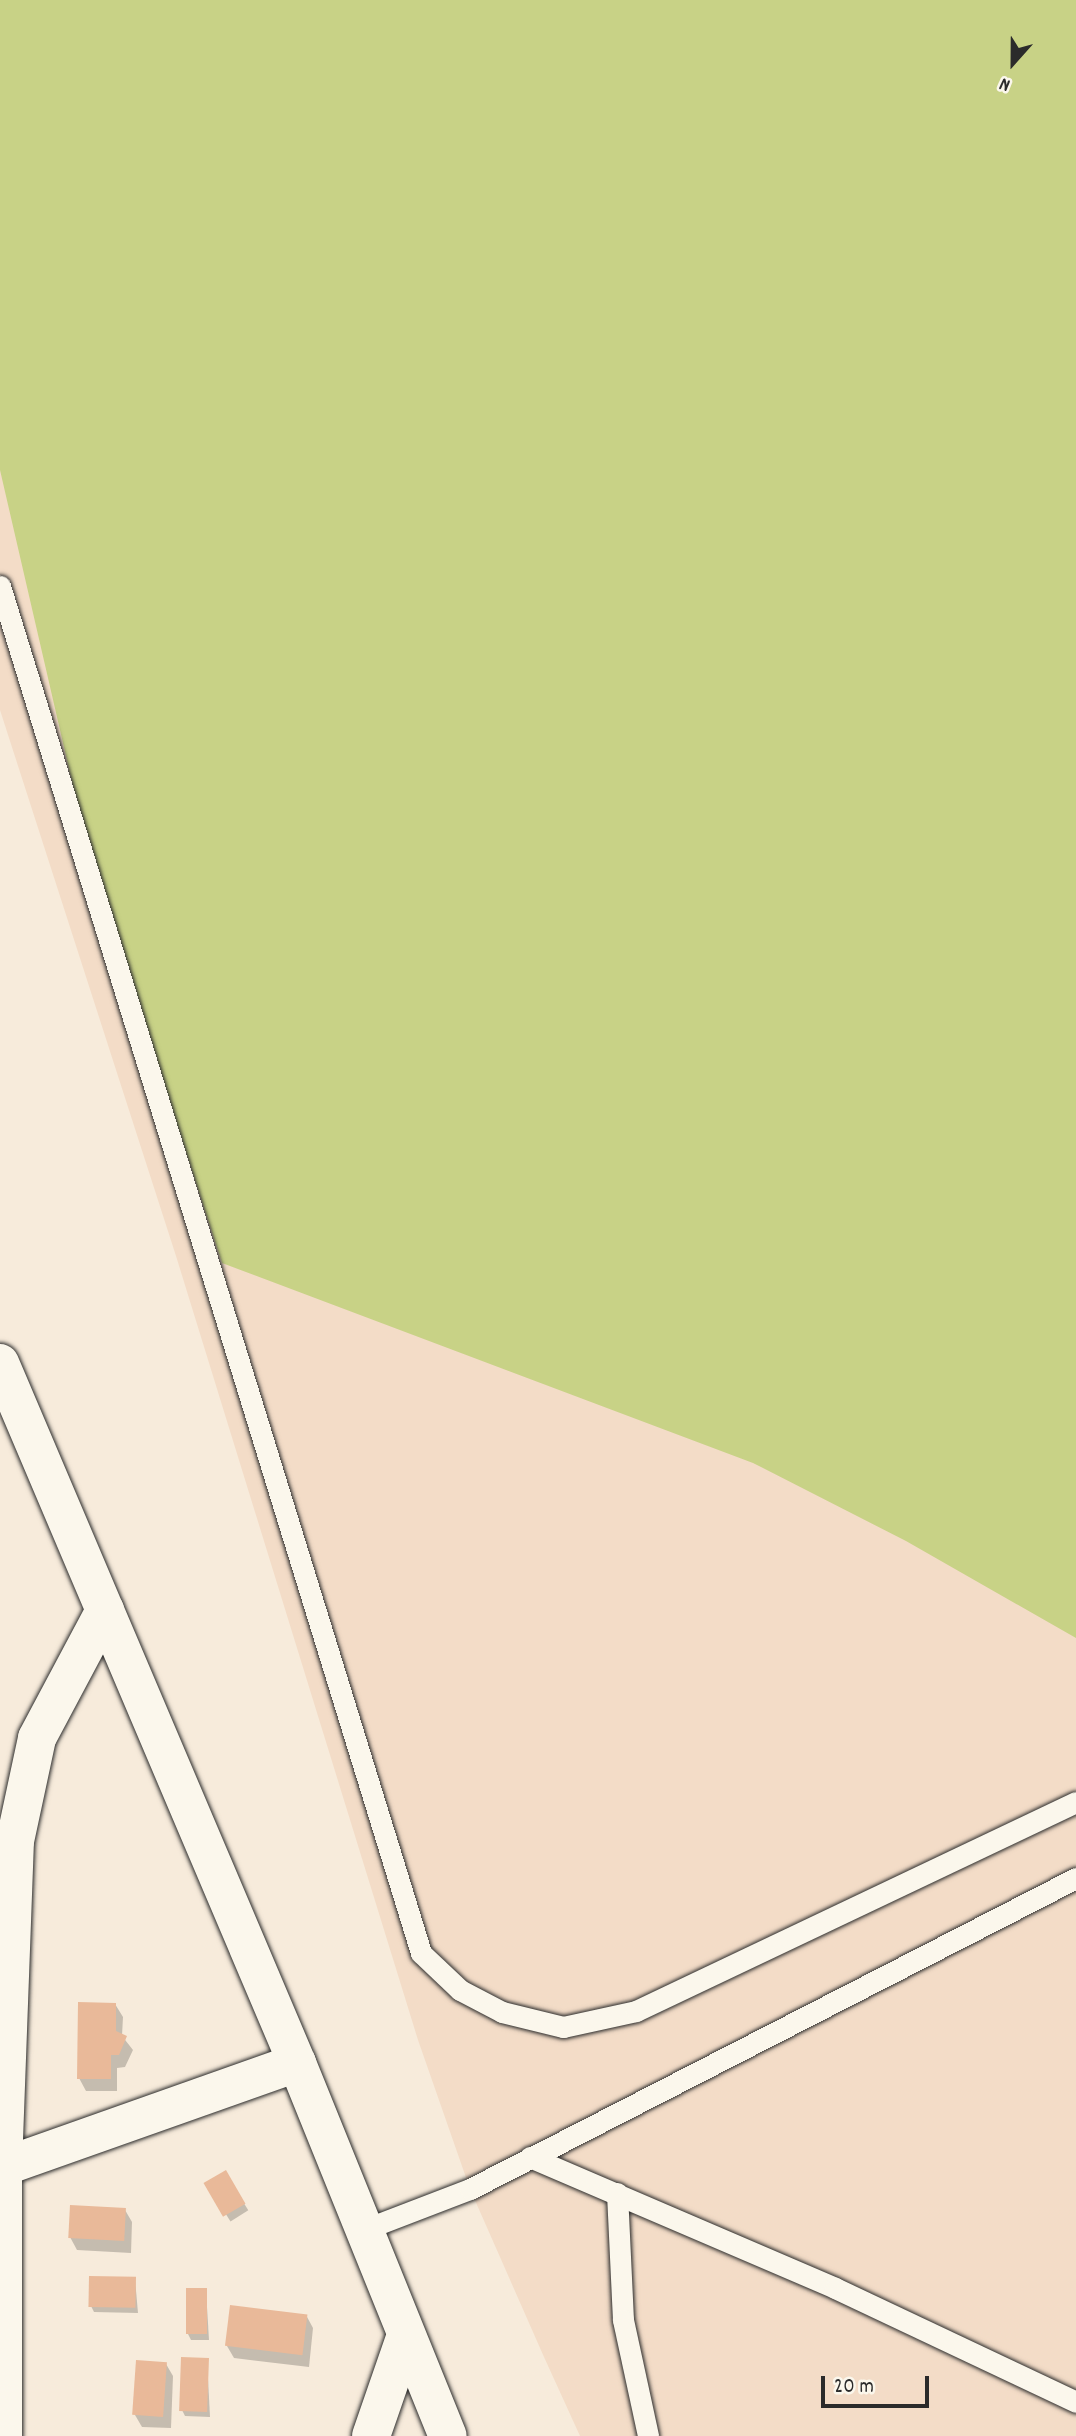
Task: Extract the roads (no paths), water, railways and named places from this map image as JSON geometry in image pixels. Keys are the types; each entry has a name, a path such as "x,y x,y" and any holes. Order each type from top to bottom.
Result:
{"main road":[{"path":"0,1363 297,2063 405,2338 448,2436"},
{"path":"3,2436 1,2168 17,1828 37,1738 105,1611"},
{"path":"1,2168 297,2063"},
{"path":"371,2436 405,2338"}],"lane":[{"path":"0,586 421,1953 460,1990 502,2012 563,2026 636,2011 1076,1801"},
{"path":"363,2230 470,2189 1076,1878"},
{"path":"530,2157 835,2288 1076,2402"},
{"path":"617,2193 623,2320 648,2436"}]}
